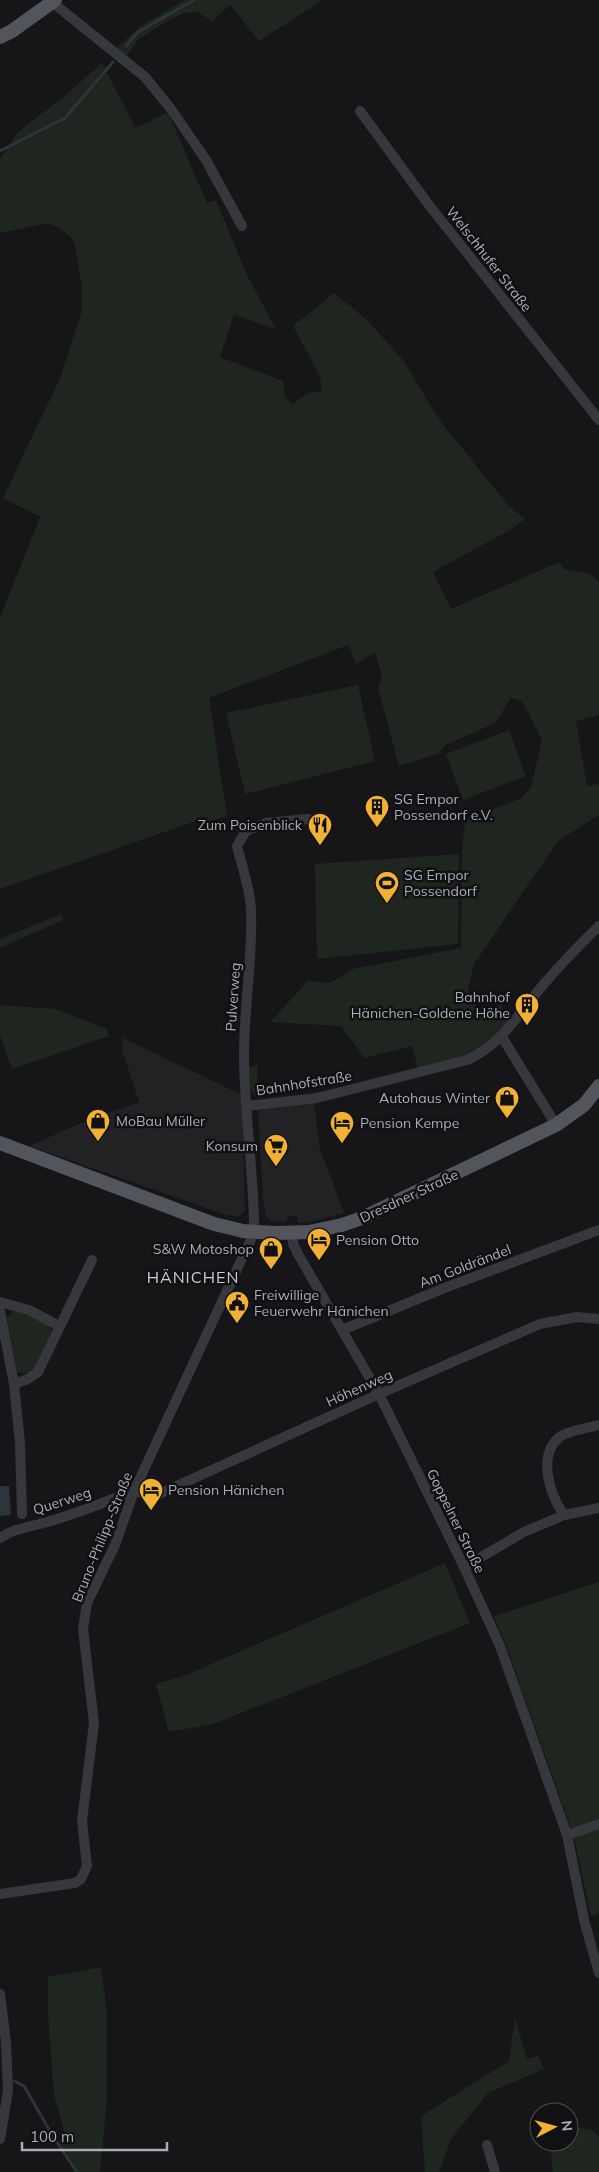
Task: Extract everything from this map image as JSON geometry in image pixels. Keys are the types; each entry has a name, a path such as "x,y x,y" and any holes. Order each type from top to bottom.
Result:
{"main road":[{"path":"0,37 12,31 54,1"},
{"name":"Dresdner Straße","path":"0,1143 214,1224 252,1232 293,1233 342,1226 362,1218 556,1126 584,1105 599,1086"}],"street":[{"path":"54,1 145,77 171,109 206,160 242,226"},
{"name":"Welschhufer Straße","path":"360,111 454,236 599,420"},
{"name":"Pulverweg","path":"252,1232 254,1200 247,1106 244,1027 249,972 251,909 244,868 237,846 246,831 266,823 308,818"},
{"name":"Bahnhofstraße","path":"247,1106 307,1100 365,1087 467,1060 481,1054 502,1037 545,983 599,926"},
{"path":"502,1037 556,1126"},
{"name":"Am Goldrändel","path":"342,1330 448,1287 599,1230"},
{"name":"Bruno-Philipp-Straße","path":"0,1894 75,1883 81,1879 87,1866 82,1821 94,1723 83,1629 87,1603 115,1545 134,1491 251,1239 252,1232"},
{"name":"Goppelner Straße","path":"293,1233 293,1244 298,1254 379,1394 464,1567 500,1646 567,1835 585,1924 599,1973"},
{"path":"14,1384 28,1379 38,1372 92,1260"},
{"path":"0,1302 30,1310 60,1326"},
{"path":"0,1311 14,1384 20,1443 22,1514"},
{"name":"Höhenweg","path":"134,1491 149,1495 159,1494 379,1394 540,1324 577,1317 599,1319"},
{"path":"564,1515 554,1501 549,1485 547,1468 552,1448 561,1436 599,1425"},
{"name":"Querweg","path":"0,1538 23,1527 47,1522 134,1491"},
{"path":"464,1567 524,1532 564,1515 599,1508"},
{"path":"567,1835 599,1824"},
{"path":"0,1994 6,2042 8,2090 0,2139"},
{"path":"487,2145 495,2172"}],"shaded area":[{"path":"185,0 323,0 259,41 230,5 212,21 197,12 184,13 138,40 127,56 117,48 139,27"},
{"path":"102,63 136,128 168,112 207,203 216,200 246,273 276,329 234,315 220,357 283,381 285,397 293,404 308,393 322,391 320,376 293,326 334,293 367,320 403,360 438,418 507,504 525,519 510,530 433,572 451,609 559,562 566,570 589,573 599,582 599,715 576,721 587,786 599,784 599,815 558,841 474,964 468,990 482,1016 500,1005 510,1019 486,1046 468,1055 418,1068 412,1046 364,1058 341,1026 270,1022 308,981 330,983 353,969 461,948 462,851 465,821 521,798 531,787 542,740 522,701 511,698 495,723 446,745 437,754 399,766 378,688 382,677 375,652 356,664 348,645 209,698 227,816 211,821 199,820 0,889 0,617 40,517 3,498 61,376 82,310 82,287 75,245 70,236 59,228 48,223 0,233 0,159 18,132 62,98"},
{"path":"358,685 375,761 245,794 226,713"},
{"path":"509,730 526,776 463,800 446,754"},
{"name":"SG Empor Possendorf","path":"459,854 458,944 317,959 315,864"},
{"path":"61,914 63,920 0,948 0,939"},
{"path":"0,1005 55,1009 107,1029 109,1036 12,1069 0,1036"},
{"path":"123,1038 238,1093 242,1097 245,1211 238,1217 226,1215 29,1146 79,1124 139,1102 122,1050"},
{"path":"257,1064 258,1090 262,1091 262,1099 257,1098 251,1089 249,1068"},
{"path":"314,1103 320,1149 344,1213 309,1222 298,1223 297,1216 287,1217 287,1222 271,1221 266,1217 263,1199 258,1110"},
{"path":"14,1310 35,1317 45,1323 52,1331 38,1366 30,1374 17,1372 7,1318"},
{"path":"0,1486 9,1486 11,1515 0,1516"},
{"path":"445,1563 470,1623 213,1724 169,1732 156,1684 186,1675"},
{"path":"599,1582 599,1819 571,1828 494,1616"},
{"path":"599,1824 599,1913 591,1916 573,1833"},
{"path":"101,1967 107,2013 107,2098 100,2172 79,2172 60,2143 67,2141 54,2094 48,2014 48,1977"},
{"path":"515,2018 527,2059 538,2056 544,2069 488,2093 451,2139 439,2172 425,2172 421,2116 509,2061"},
{"path":"579,2128 592,2130 599,2137 599,2172 553,2172 552,2152 579,2152"}],"waterway":[{"path":"126,46 138,32 194,0"},
{"path":"0,151 65,118 113,62"},
{"path":"14,2081 24,2086 54,2138 77,2172"}],"place":[{"name":"SG Empor Possendorf e.V.","path":"377,828"},
{"name":"Zum Poisenblick","path":"320,846"},
{"name":"SG Empor Possendorf","path":"387,904"},
{"name":"Bahnhof Hänichen-Goldene Höhe","path":"527,1026"},
{"name":"Autohaus Winter","path":"507,1119"},
{"name":"MoBau Müller","path":"98,1142"},
{"name":"Pension Kempe","path":"342,1144"},
{"name":"Konsum","path":"276,1167"},
{"name":"Pension Otto","path":"319,1261"},
{"name":"S&W Motoshop","path":"271,1270"},
{"name":"Freiwillige Feuerwehr Hänichen","path":"237,1324"},
{"name":"Pension Hänichen","path":"151,1511"}],"district":[{"name":"HÄNICHEN","path":"193,1277"}]}
